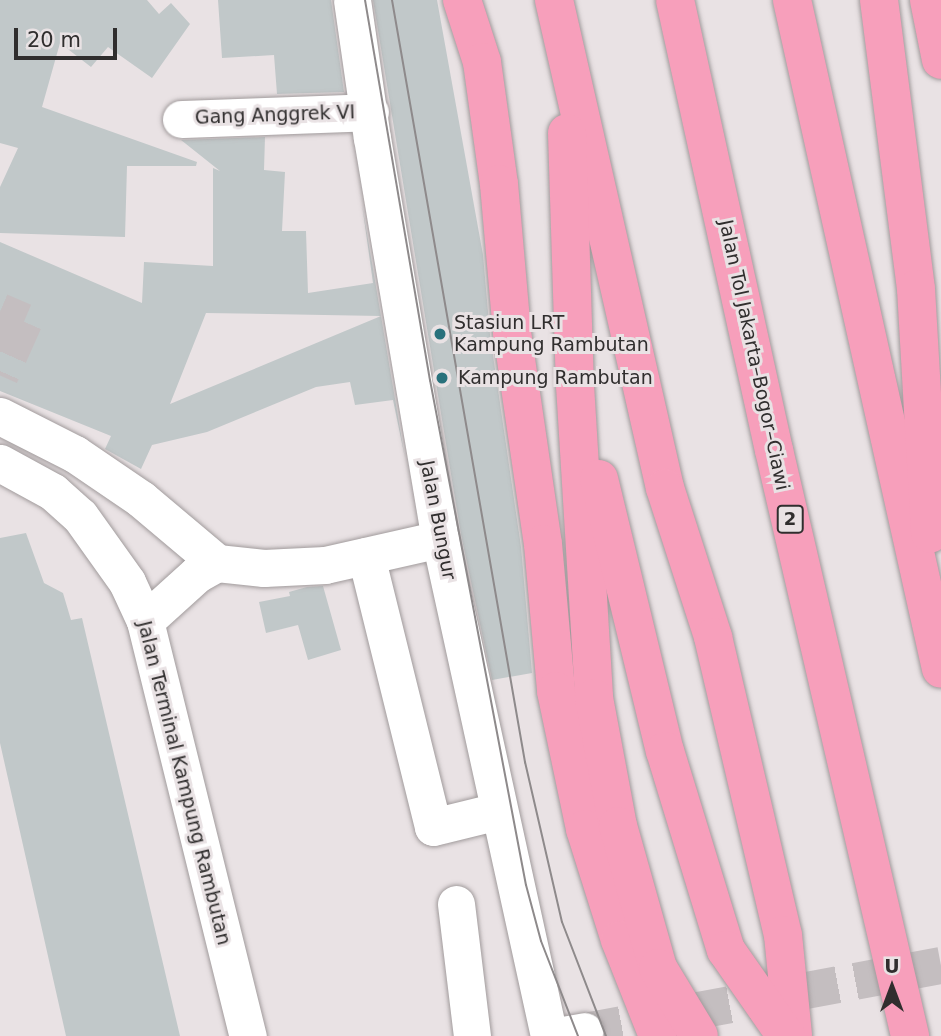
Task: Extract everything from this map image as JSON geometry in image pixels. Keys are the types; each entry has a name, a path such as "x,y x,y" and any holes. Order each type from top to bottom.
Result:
{"highway":[{"path":"462,0 482,62 499,184 512,332 543,544 556,691 585,829 620,940 658,1036"},
{"path":"554,0 665,488 713,637 783,936 793,1036"},
{"name":"Jalan Tol Jakarta–Bogor–Ciawi","path":"676,0 774,450 910,1036"},
{"path":"792,0 939,658"},
{"path":"879,0 916,289 939,658"},
{"path":"929,0 941,60"},
{"path":"563,40 575,385 594,698 618,826 658,968 699,1036"},
{"path":"575,385 665,751 726,950 786,1036"}],"street":[{"name":"Jalan Bungur","path":"352,0 372,138 440,540 549,1036"},
{"name":"Gang Anggrek VI","path":"181,119 370,112"},
{"path":"0,416 75,454 141,499 217,562 264,568 325,565 440,540"},
{"name":"Jalan Terminal Kampung Rambutan","path":"0,463 52,492 80,516 127,582 145,621 248,1036"},
{"path":"366,556 433,827 498,811"},
{"path":"145,621 197,574 217,562"},
{"path":"456,904 472,1036"}],"building":[{"path":"0,0 147,0 159,14 171,3 190,24 152,78 108,47 91,67 60,43 42,107 197,162 196,166 127,166 125,237 0,233 0,187 18,148 0,143"},
{"path":"218,0 331,0 344,92 277,94 274,55 222,58"},
{"path":"373,0 437,0 483,255 490,335 521,547 532,673 492,680 461,535"},
{"path":"265,137 264,170 285,172 282,231 306,231 308,293 373,283 362,204 381,316 405,458 393,400 355,405 350,382 316,387 207,432 152,445 141,469 105,449 111,436 0,391 0,242 142,303 144,262 213,266 213,168 220,171 181,140","holes":["206,313 381,316 170,404"]},
{"path":"26,533 44,583 63,593 71,620 82,618 180,1036 66,1036 0,743 0,538"},
{"path":"323,586 341,650 308,660 298,625 266,633 259,602 290,596 289,592 307,587"}],"tunnel":[{"path":"0,311 24,321 0,375"},
{"path":"585,1031 941,965"}],"tram line":[{"path":"365,0 430,380 526,885 541,941 578,1036"},
{"path":"392,0 525,762 562,922 606,1036"}],"place":[{"name":"Stasiun LRT Kampung Rambutan","path":"440,334"},
{"name":"Kampung Rambutan","path":"442,378"}]}
